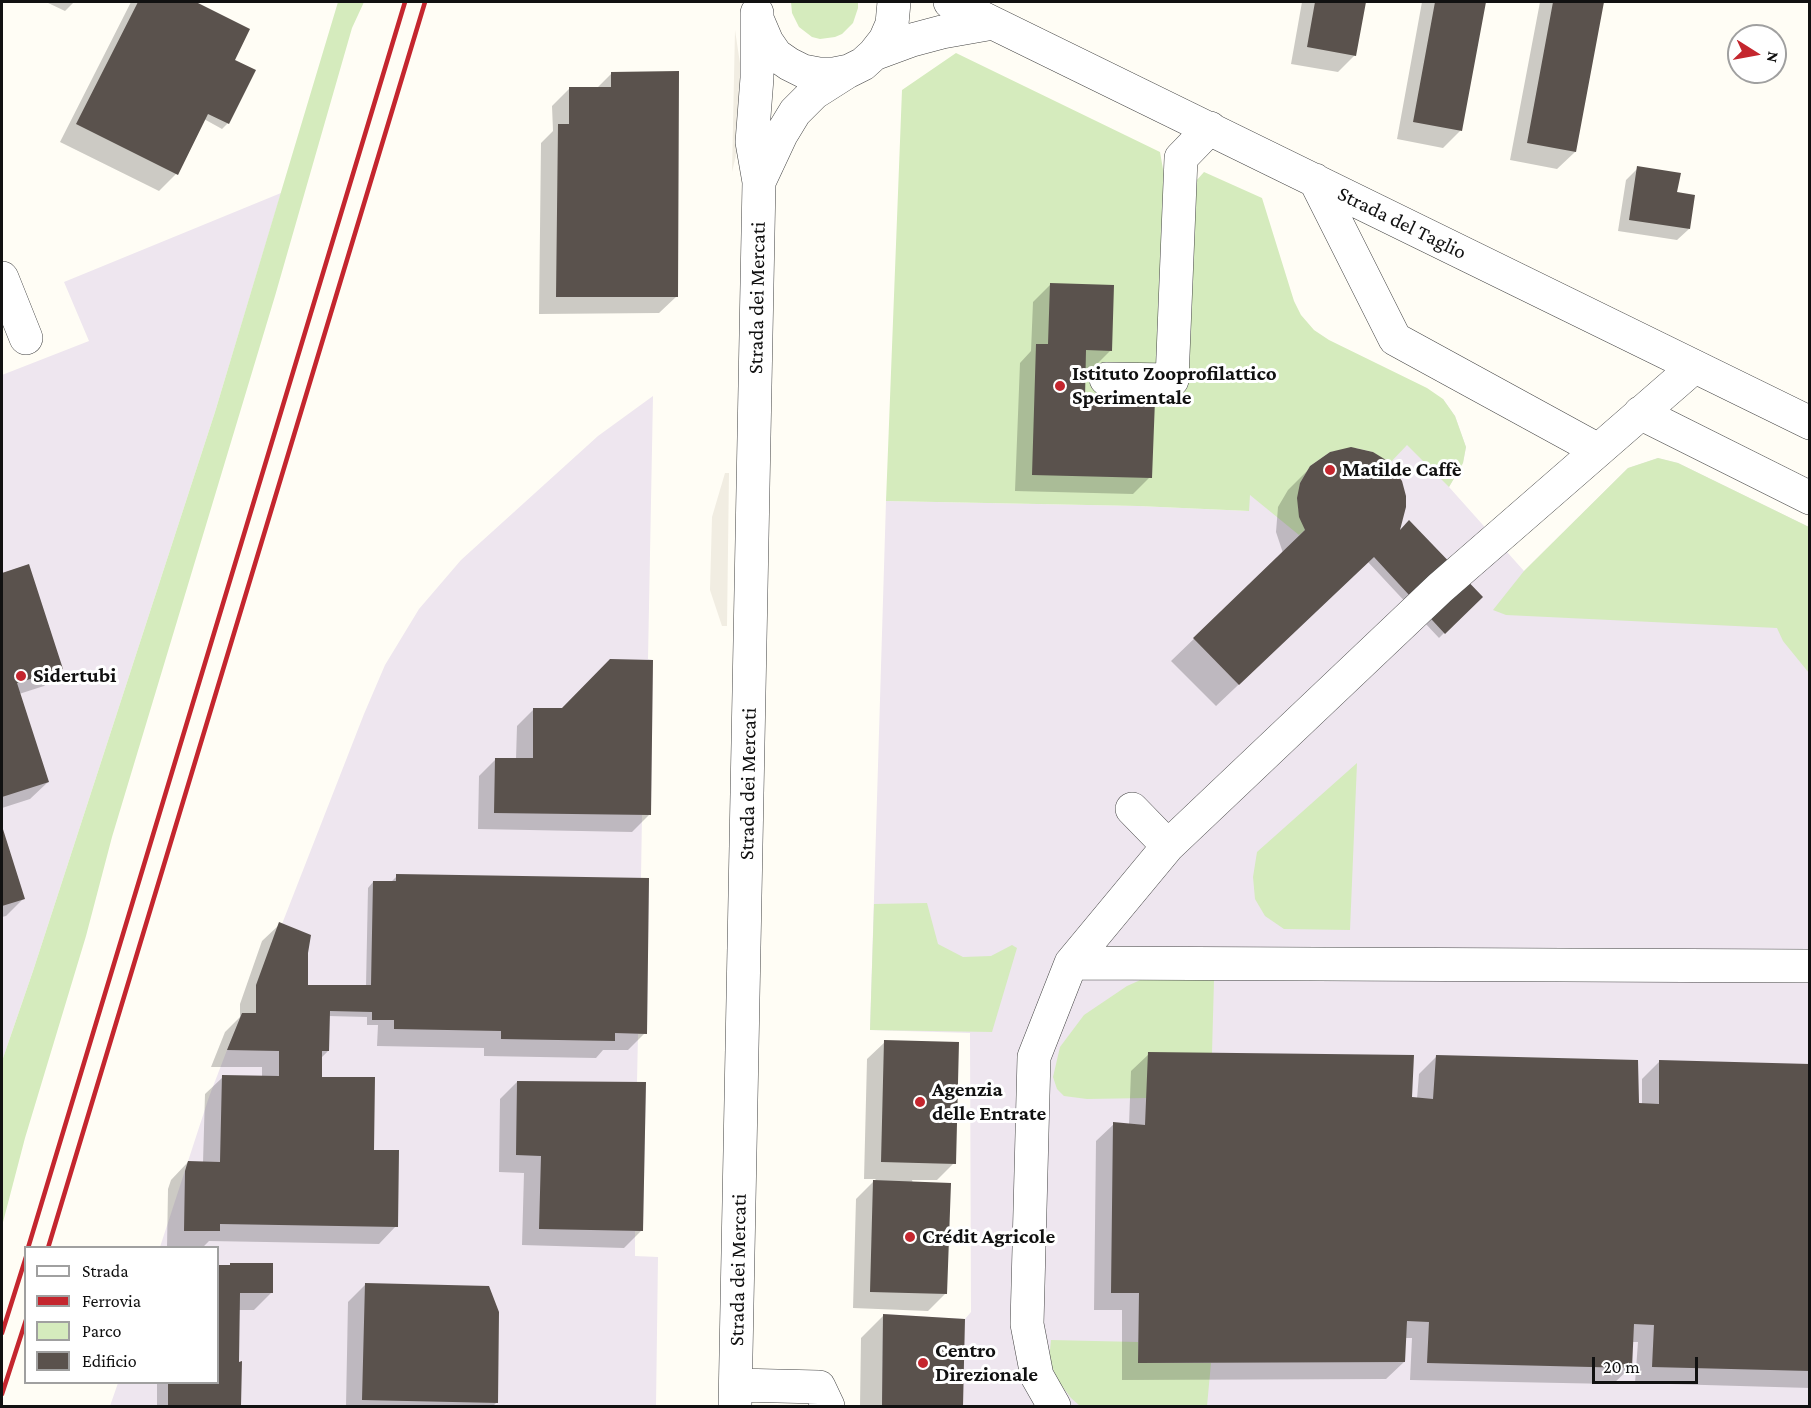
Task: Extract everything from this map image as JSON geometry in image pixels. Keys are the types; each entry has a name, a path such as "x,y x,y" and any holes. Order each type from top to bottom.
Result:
{"street":[{"name":"Strada dei Mercati","path":"759,182 795,112 814,93 862,62 885,40 892,24 894,2"},
{"name":"Strada del Taglio","path":"950,2 1809,423"},
{"name":"Strada dei Mercati","path":"757,7 760,28 767,42 776,55 789,64 819,75 834,74 862,62"},
{"name":"Strada dei Mercati","path":"757,7 757,78 752,147 759,182 736,1396 823,1397"},
{"path":"862,62 912,40 993,23"},
{"path":"1106,379 1172,380 1181,158 1210,128"},
{"path":"1315,180 1395,339 1598,450"},
{"path":"2,278 26,338"},
{"path":"1054,1407 1037,1376 1027,1324 1034,1057 1071,963 1168,846 1440,588 1694,367"},
{"path":"1640,414 1809,498"},
{"path":"1132,809 1168,846"},
{"path":"1071,963 1809,966"}],"shaded area":[{"path":"735,30 741,70 740,139 732,172"},
{"path":"281,193 215,412 2,1061 2,375 89,341 64,282"},
{"path":"653,396 648,659 653,660 651,815 642,815 641,878 649,878 647,1034 638,1034 637,1082 646,1082 643,1231 635,1231 635,1256 658,1257 656,1406 110,1406 118,1384 219,1384 219,1246 160,1246 209,1097 227,1050 242,1013 256,1013 282,924 385,665 419,609 461,560 598,436"},
{"path":"1443,399 1455,416 1466,447 1463,463 1449,487 1524,571 1628,468 1658,458 1678,463 1809,527 1809,1406 882,1406 883,1314 965,1319 971,1312 970,1033 870,1030 886,501 1138,506 1249,511 1249,494 1305,530 1389,464"},
{"path":"725,473 729,473 727,626 722,626 710,590 712,517"}],"green space":[{"path":"338,2 364,2 352,28 275,296 112,837 86,936 25,1138 2,1226 2,1061 215,412"},
{"path":"791,2 858,2 858,8 853,23 842,34 820,39 812,37 799,27 792,13"},
{"path":"956,53 1160,152 1164,175 1196,181 1204,172 1262,198 1294,301 1301,315 1314,330 1329,340 1427,388 1443,399 1455,416 1466,447 1463,463 1449,487 1407,445 1389,464 1373,452 1356,448 1330,452 1310,466 1300,483 1298,508 1305,530 1299,535 1250,495 1249,511 1138,506 886,501 902,90"},
{"path":"1658,458 1678,463 1809,527 1809,673 1783,641 1777,628 1506,615 1493,610 1524,571 1628,468"},
{"path":"1357,763 1350,930 1284,929 1265,916 1255,899 1253,877 1257,852"},
{"path":"927,903 938,944 963,957 991,956 1012,945 1017,948 992,1032 870,1030 874,904"},
{"path":"1156,973 1199,974 1214,980 1212,1053 1147,1098 1087,1099 1064,1096 1057,1089 1053,1077 1060,1047 1084,1015 1127,986"},
{"path":"1051,1340 1138,1342 1139,1363 1211,1363 1207,1406 1080,1406 1058,1381 1049,1360"}],"building":[{"path":"138,2 196,2 250,29 235,60 256,70 229,124 208,114 178,175 76,124"},
{"path":"1315,2 1366,2 1356,56 1307,47"},
{"path":"1435,2 1486,2 1462,131 1413,122"},
{"path":"1553,2 1604,2 1576,152 1527,143"},
{"path":"679,71 678,297 556,297 558,124 569,124 569,87 611,87 611,72"},
{"path":"1637,166 1681,173 1677,192 1695,195 1690,229 1629,220"},
{"name":"Istituto Zooprofilattico Sperimentale","path":"1050,283 1114,285 1112,351 1086,350 1085,398 1155,400 1152,478 1032,475 1036,344 1048,344"},
{"path":"1351,447 1373,452 1386,460 1402,481 1406,507 1400,530 1409,520 1483,597 1445,634 1374,557 1239,685 1193,638 1305,530 1299,517 1297,498 1300,483 1310,466 1330,452"},
{"name":"Sidertubi","path":"29,564 63,669 17,683 49,782 2,797 2,573"},
{"path":"610,659 653,660 651,815 494,813 495,758 533,758 533,708 562,708"},
{"path":"2,826 25,899 2,906"},
{"path":"396,874 649,878 647,1034 615,1033 615,1041 501,1039 501,1031 394,1029 394,1020 372,1020 372,1012 330,1011 329,1051 322,1051 322,1077 375,1077 374,1150 399,1150 398,1227 220,1224 220,1231 184,1231 185,1171 188,1161 220,1162 222,1075 279,1076 279,1051 227,1050 242,1013 256,1013 256,985 279,922 311,935 308,953 308,985 371,985 373,881 396,881"},
{"name":"Agenzia delle Entrate","path":"884,1040 959,1042 956,1164 881,1162"},
{"path":"1148,1052 1414,1055 1412,1097 1433,1099 1436,1055 1638,1060 1639,1103 1659,1104 1659,1060 1810,1064 1810,1371 1652,1367 1654,1325 1634,1324 1632,1368 1427,1363 1429,1322 1407,1321 1405,1362 1138,1363 1139,1293 1111,1293 1113,1122 1145,1125"},
{"path":"517,1081 646,1082 643,1231 539,1229 541,1156 516,1155"},
{"name":"Crédit Agricole","path":"873,1180 951,1183 947,1294 870,1292"},
{"path":"230,1263 273,1263 273,1293 240,1293 241,1406 168,1406 168,1384 219,1384 219,1265 230,1265"},
{"path":"365,1283 489,1286 499,1312 498,1403 362,1400"},
{"name":"Centro Direzionale","path":"883,1314 965,1319 963,1406 882,1406"}],"railway":[{"path":"29,1246 405,2"},
{"path":"49,1246 425,2"},
{"path":"2,1333 24,1263"},
{"path":"2,1394 24,1326"}],"place":[{"name":"Istituto Zooprofilattico Sperimentale","path":"1060,386"},
{"name":"Matilde Caffè","path":"1330,470"},
{"name":"Sidertubi","path":"21,676"},
{"name":"Agenzia delle Entrate","path":"920,1102"},
{"name":"Crédit Agricole","path":"910,1237"},
{"name":"Centro Direzionale","path":"923,1363"}]}
